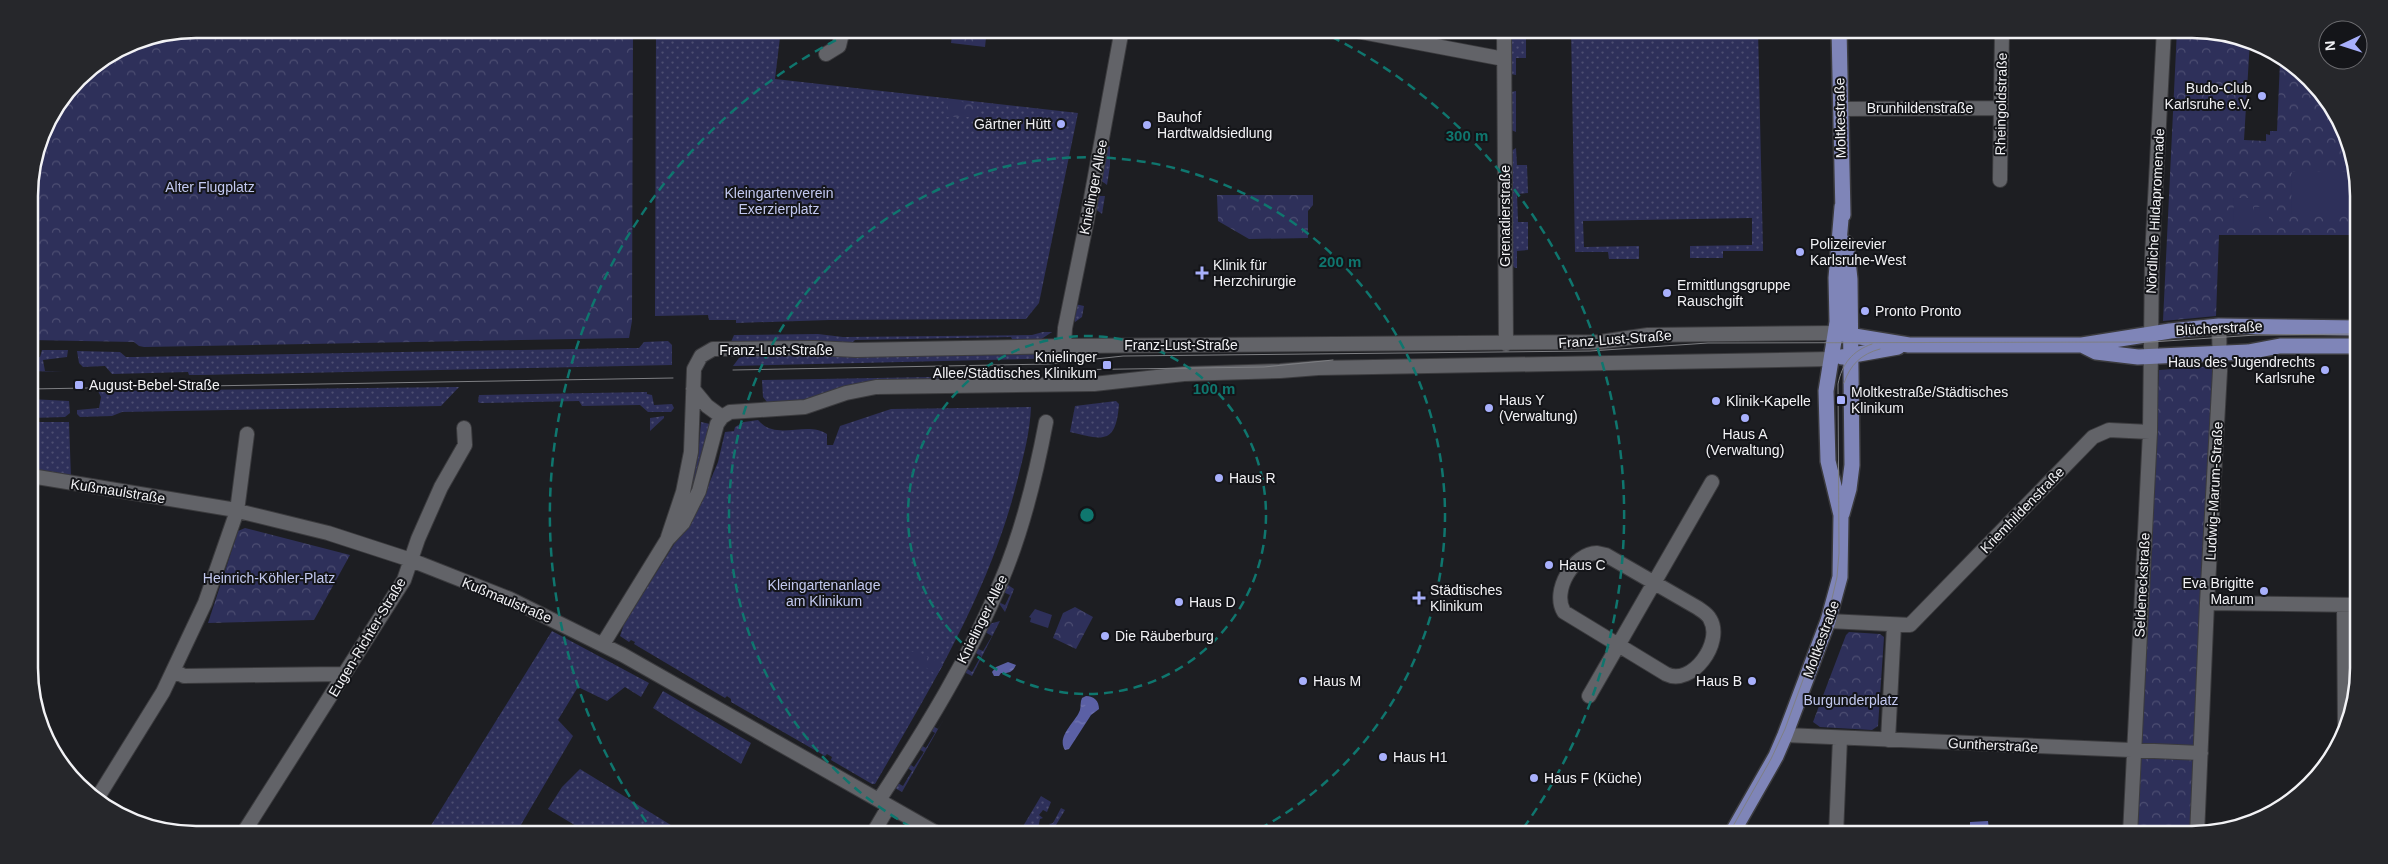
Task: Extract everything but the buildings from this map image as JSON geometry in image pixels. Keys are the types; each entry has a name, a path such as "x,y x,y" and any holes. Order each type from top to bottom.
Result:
{"main road":[{"name":"Moltkestraße","path":"1840,38 1842,207 1850,279 1852,465 1849,489 1841,515"},
{"name":"Moltkestraße","path":"1736,826 1776,756 1785,735 1828,621 1840,578 1841,515 1828,461 1826,391 1836,333 1836,278 1842,207"},
{"name":"Blücherstraße","path":"1851,336 1909,345 2082,345 2150,334 2219,326 2350,328"},
{"name":"Franz-Lust-Straße","path":"1836,333 1851,336"},
{"name":"Blücherstraße","path":"1831,359 1909,345"},
{"name":"Blücherstraße","path":"2082,345 2096,352 2151,357 2254,351 2280,346 2350,346"}],"street":[{"path":"826,54 839,46 841,38"},
{"name":"Knielinger Allee","path":"1064,346 1065,328 1120,38"},
{"path":"1393,38 1504,59"},
{"name":"Grenadierstraße","path":"1504,38 1506,344"},
{"name":"Rheingoldstraße","path":"2000,180 2002,38"},
{"name":"Nördliche Hildapromenade","path":"2150,334 2164,38"},
{"name":"Brunhildenstraße","path":"1840,109 2001,108"},
{"name":"Ludwig-Marum-Straße","path":"2197,826 2220,353 2219,326"},
{"name":"Franz-Lust-Straße","path":"667,540 683,492 691,452 693,376 697,360 708,351 717,349 815,348 856,350 1064,346 1506,344 1607,342 1648,335 1836,333"},
{"name":"Seldeneckstraße","path":"2130,826 2150,432 2150,334"},
{"name":"Franz-Lust-Straße","path":"603,644 667,540 683,523 699,491 715,429 722,417 730,412 805,407 846,392 876,387 1094,384 1184,374 1318,368 1831,359"},
{"path":"693,390 707,406 722,417"},
{"name":"Knielinger Allee","path":"875,826 884,803 988,612 1020,530 1036,470 1046,422"},
{"name":"Eugen-Richter-Straße","path":"248,826 394,596 441,487 465,445 464,428"},
{"name":"Kriemhildenstraße","path":"1893,641 2093,438 2109,430 2150,432"},
{"path":"100,794 174,672 205,603 237,511 247,434"},
{"name":"Kußmaulstraße","path":"37,477 237,511 347,538 411,560 510,599 603,644 924,826"},
{"path":"1589,696 1712,482"},
{"path":"1597,553 1606,556 1653,582 1698,608 1710,619 1713,634 1709,647 1691,673 1674,677 1617,646 1564,612 1560,597 1568,576 1580,559 1588,554 1597,553"},
{"path":"2207,603 2350,605"},
{"path":"2344,605 2345,708"},
{"path":"1828,621 1910,625"},
{"path":"1888,740 1894,624"},
{"path":"174,672 184,676 344,674"},
{"name":"Guntherstraße","path":"1785,735 2201,753"},
{"path":"1836,826 1840,738"}],"green space":[{"name":"Alter Flugplatz","path":"195,38 633,38 632,321 629,338 144,347 134,342 38,340 38,185 43,154 54,126 70,99 91,77 116,59 145,46 175,39"},
{"name":"Kleingartenverein Exerzierplatz","path":"656,38 780,38 775,79 1078,113 1039,303 1026,319 829,320 736,323 736,320 709,320 708,315 655,316"},
{"path":"952,38 986,38 985,47 951,43"},
{"path":"1508,38 1526,38 1526,58 1516,58 1516,75 1510,74"},
{"path":"1571,38 1758,38 1763,251 1723,251 1723,258 1690,258 1690,246 1752,245 1752,218 1583,221 1584,247 1639,246 1639,259 1609,259 1608,252 1575,252"},
{"path":"2177,38 2203,38 2243,46 2249,49 2244,140 2266,141 2266,134 2270,135 2270,131 2277,131 2280,64 2311,91 2324,108 2342,145 2349,175 2350,235 2219,235 2216,316 2163,321"},
{"path":"1516,91 1516,132 1511,130 1511,92"},
{"path":"947,100 977,104 976,117 947,117"},
{"path":"1110,146 1110,166 1107,185 1099,179 1105,148"},
{"path":"1516,148 1517,165 1527,165 1528,193 1517,194 1518,222 1528,222 1528,250 1517,251 1517,268 1515,268 1511,264 1511,151"},
{"path":"2292,172 2348,172 2350,214 2291,214"},
{"path":"1217,195 1313,195 1313,205 1308,211 1308,238 1249,239 1218,221"},
{"path":"1096,196 1105,196 1102,214 1094,208"},
{"path":"2234,198 2253,198 2253,225 2233,225"},
{"path":"2254,207 2269,207 2269,226 2254,226"},
{"path":"1075,304 1084,306 1082,317 1075,322 1073,315"},
{"path":"1052,332 1040,340 1014,343 1011,337 855,340 852,343 731,342 734,335 818,334 843,337 1032,335"},
{"path":"668,341 672,345 672,365 202,375 189,375 188,372 112,374 105,366 83,367 79,363 77,351 120,352 126,357 133,357 639,348 644,342"},
{"path":"42,350 68,350 67,357 43,360 45,371 63,372 38,371 38,357 40,357"},
{"path":"1093,352 1094,355 1068,358 733,366 739,358 747,355"},
{"path":"2214,366 2192,826 2137,826 2159,370"},
{"path":"990,376 991,378 1095,376 1095,379 990,382 770,406 763,397 762,380"},
{"path":"459,387 441,406 122,412 112,416 80,417 77,414 77,410 99,408 101,397 98,391"},
{"path":"647,392 647,394 652,395 654,405 672,404 674,408 671,412 648,412 640,405 582,406 579,401 478,402 479,395"},
{"path":"38,399 69,401 70,413 65,417 38,418"},
{"path":"1116,401 1119,404 1117,417 1115,427 1111,433 1106,436 1091,437 1070,432 1075,406"},
{"name":"Kleingartenanlage am Klinikum","path":"1031,407 1028,434 1018,478 992,559 976,598 918,710 875,784 831,760 832,757 827,754 825,756 731,702 731,699 727,696 725,698 634,644 635,642 631,640 629,642 620,636 624,624 703,498 718,462 725,432 734,431 735,427 744,422 758,420 773,430 819,430 827,434 827,445 833,445 840,426 891,409"},
{"path":"664,416 664,418 650,431 650,418"},
{"path":"38,422 69,422 71,477 37,473"},
{"path":"701,422 710,424 708,441 690,497 688,495 698,456"},
{"name":"Heinrich-Köhler-Platz","path":"245,528 350,555 314,620 208,623 238,531"},
{"path":"1008,585 1014,589 1005,612 998,602 1005,605 1010,595 1003,592"},
{"path":"1075,607 1093,617 1076,649 1053,638 1063,613"},
{"path":"1035,609 1052,615 1048,628 1030,622 1031,618 1029,617"},
{"path":"1000,621 972,676 964,672 966,668 972,672 981,656 974,652 976,648 983,651 992,636 985,632 989,624"},
{"path":"552,631 649,683 641,697 625,687 607,701 578,687 558,720 573,736 520,826 431,826"},
{"name":"Burgunderplatz","path":"1849,632 1880,634 1884,637 1878,726 1872,730 1820,727 1813,722 1846,635"},
{"path":"903,652 918,652 943,665 937,675"},
{"path":"663,691 751,743 741,764 653,708"},
{"path":"945,717 902,792 893,787 896,782 903,786 912,771 906,767 908,763 914,767 924,752 917,748 919,744 926,748 935,733 929,729 931,725 938,729"},
{"path":"580,769 672,826 576,826 548,809 562,787"},
{"path":"1041,796 1051,802 1047,812 1043,810 1039,815 1043,818 1040,819 1038,826 1023,826"},
{"path":"1061,808 1065,810 1055,826 1049,824 1053,823"}],"water":[{"path":"1008,662 1016,665 1012,671 994,676 992,672 996,667"},
{"path":"1086,696 1096,699 1099,709 1091,715 1069,749 1065,750 1063,740 1065,734 1078,715 1082,698"},
{"path":"1988,821 1989,826 1970,826 1970,822"}],"tram line":[{"path":"733,370 1049,364 1123,356 1590,351 1708,343 2151,342 2256,335 2350,334"},
{"path":"1733,826 1771,759 1785,729 1831,603 1837,577 1839,553 1838,384 1842,370 1849,359 1859,350 1872,344"},
{"path":"1844,383 1849,371 1857,361 1867,354 1880,349"},
{"path":"1058,370 1264,367 1333,360"},
{"path":"38,389 673,378"}],"place":[{"name":"Budo-Club Karlsruhe e.V.","path":"2262,96"},
{"name":"Gärtner Hütt","path":"1061,124"},
{"name":"Bauhof Hardtwaldsiedlung","path":"1147,125"},
{"name":"Polizeirevier Karlsruhe-West","path":"1800,252"},
{"name":"Klinik für Herzchirurgie","path":"1202,273"},
{"name":"Ermittlungsgruppe Rauschgift","path":"1667,293"},
{"name":"Pronto Pronto","path":"1865,311"},
{"name":"Knielinger Allee/Städtisches Klinikum","path":"1107,365"},
{"name":"Haus des Jugendrechts Karlsruhe","path":"2325,370"},
{"name":"August-Bebel-Straße","path":"79,385"},
{"name":"Moltkestraße/Städtisches Klinikum","path":"1841,400"},
{"name":"Klinik-Kapelle","path":"1716,401"},
{"name":"Haus Y (Verwaltung)","path":"1489,408"},
{"name":"Haus A (Verwaltung)","path":"1745,418"},
{"name":"Haus R","path":"1219,478"},
{"name":"Haus C","path":"1549,565"},
{"name":"Eva Brigitte Marum","path":"2264,591"},
{"name":"Städtisches Klinikum","path":"1419,598"},
{"name":"Haus D","path":"1179,602"},
{"name":"Die Räuberburg","path":"1105,636"},
{"name":"Haus M","path":"1303,681"},
{"name":"Haus B","path":"1752,681"},
{"name":"Haus H1","path":"1383,757"},
{"name":"Haus F (Küche)","path":"1534,778"}]}
